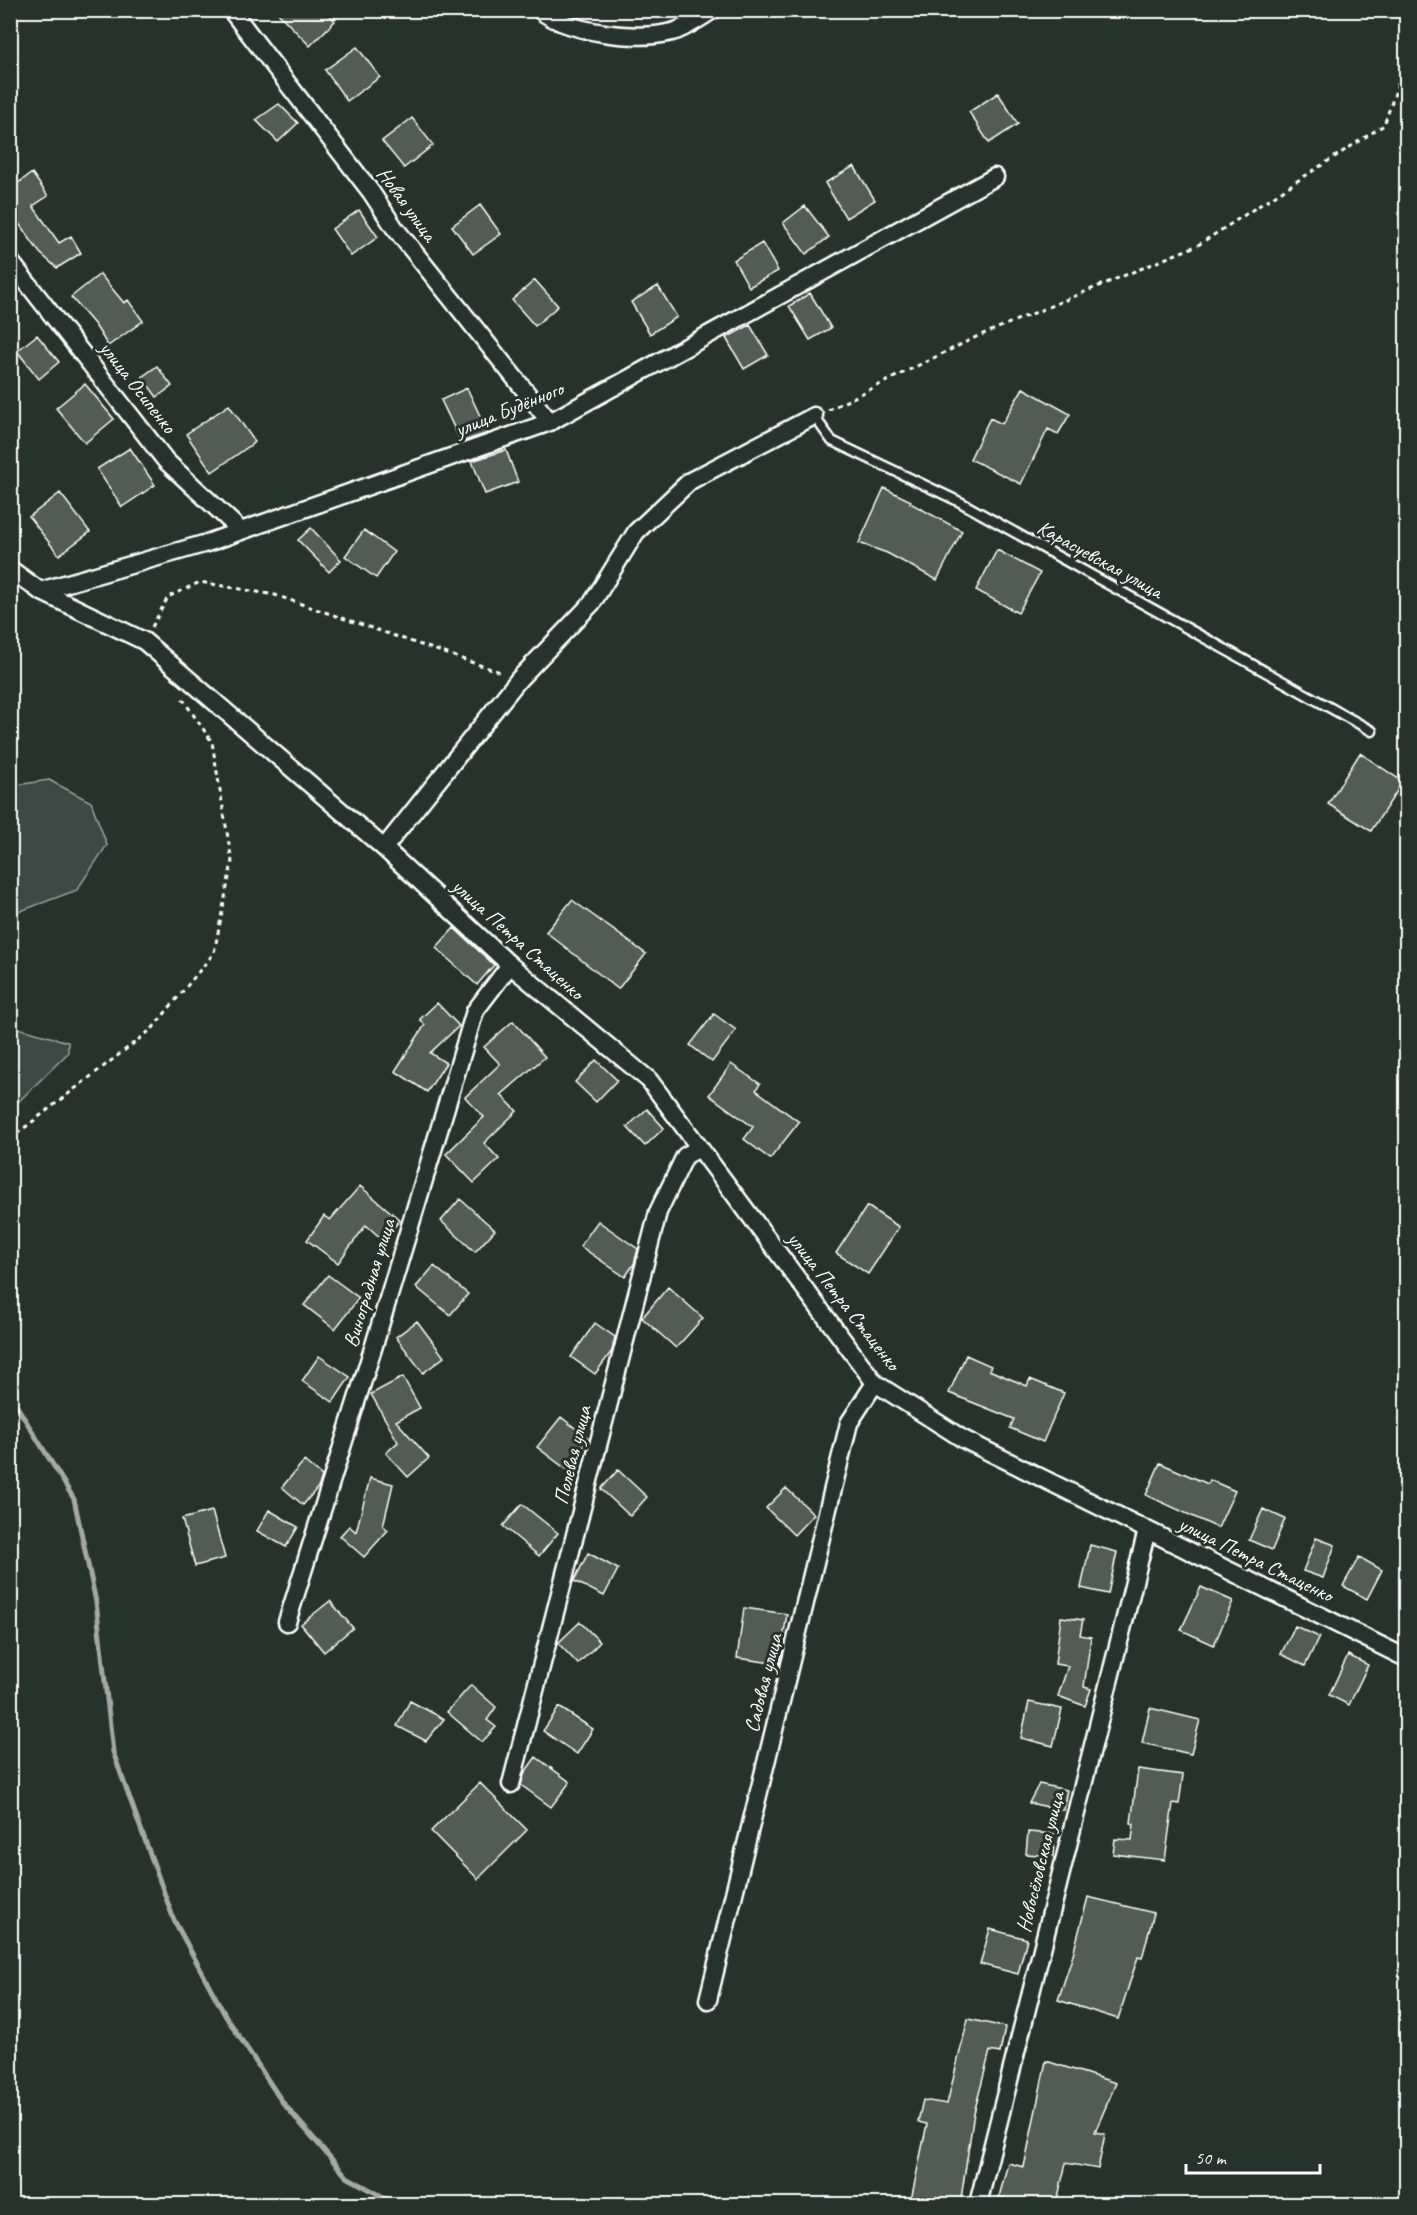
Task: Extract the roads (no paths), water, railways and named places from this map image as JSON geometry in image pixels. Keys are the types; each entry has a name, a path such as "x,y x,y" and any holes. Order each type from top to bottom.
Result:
{"street":[{"name":"Новая улица","path":"231,10 371,192 394,227 550,422"},
{"path":"540,10 550,19 605,35 672,32 713,10"},
{"name":"улица Будённого","path":"40,591 241,531 550,422 995,177"},
{"name":"улица Осипенко","path":"10,261 166,461 241,531"},
{"path":"384,848 519,679 592,603 636,532 690,481 814,416"},
{"path":"10,569 40,591"},
{"name":"улица Петра Стаценко","path":"40,591 144,641 384,848 510,965 649,1080 875,1383 963,1439 1407,1658"},
{"name":"Виноградная улица","path":"287,1622 475,1011 510,965"},
{"name":"Полевая улица","path":"511,1784 658,1212 685,1156 699,1148"},
{"name":"Садовая улица","path":"708,2000 849,1423 875,1383"},
{"name":"Новосёловская улица","path":"978,2205 1147,1530"}],"lane":[{"name":"Карасуевская улица","path":"814,416 832,441 960,502 1372,731"}],"waterway":[{"path":"10,1395 74,1499 96,1602 113,1752 174,1920 225,2015 283,2103 347,2177 396,2204"}]}
